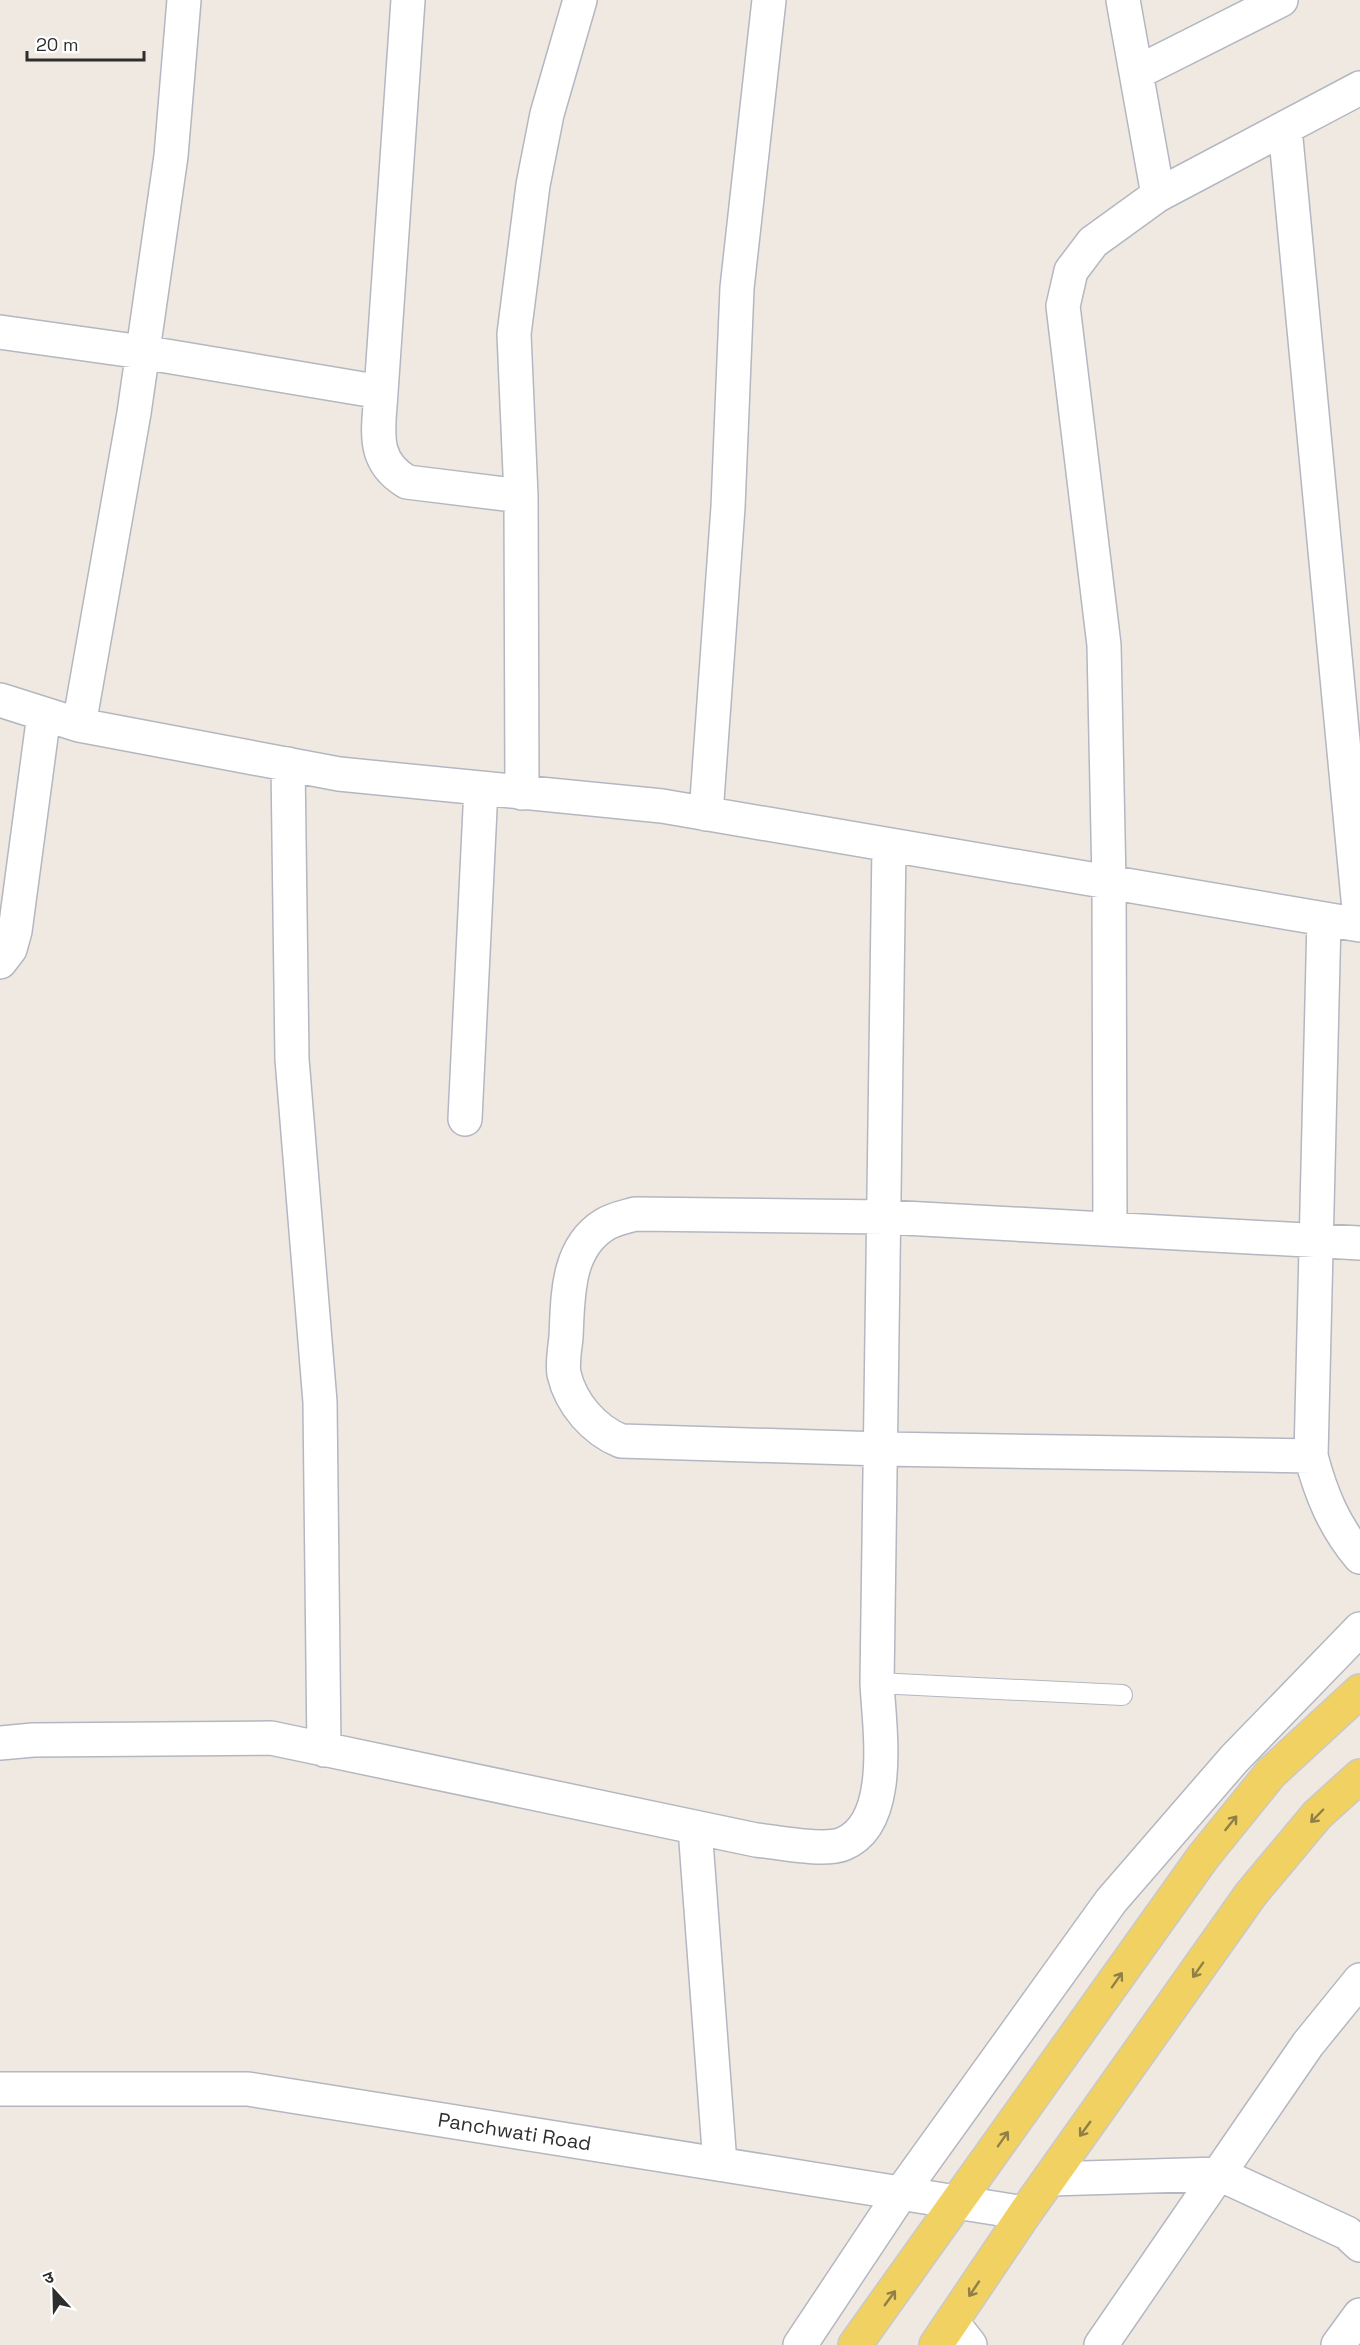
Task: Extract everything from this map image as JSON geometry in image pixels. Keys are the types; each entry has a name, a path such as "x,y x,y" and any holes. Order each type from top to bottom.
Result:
{"main road":[{"path":"855,2345 1203,1857 1271,1773 1360,1691"},
{"path":"952,2337 1025,2213 1251,1894 1317,1815 1360,1776"}],"street":[{"path":"79,725 142,352 171,156 184,0"},
{"path":"408,0 379,441 386,465 393,474 407,482 521,496"},
{"path":"522,793 521,496 514,334 536,173 547,114 580,0"},
{"path":"706,814 728,507 737,288 769,0"},
{"path":"1123,0 1158,195"},
{"path":"1136,73 1281,0"},
{"path":"1110,1229 1109,882 1104,645 1063,306 1071,271 1093,242 1158,195 1360,88"},
{"path":"1285,128 1360,920"},
{"path":"0,332 142,352 381,392"},
{"path":"0,700 79,725 339,774 662,806 1360,925"},
{"path":"0,962 10,949 15,931 44,714"},
{"path":"288,764 292,1059 320,1401 324,1750"},
{"path":"465,1119 481,788"},
{"path":"0,1743 33,1740 271,1738 756,1840 824,1847 843,1844 869,1821 876,1798 881,1765 877,1683 886,1217 889,845"},
{"path":"1324,919 1311,1456 1321,1495 1338,1528 1360,1557"},
{"path":"1311,1456 882,1449 621,1441 604,1434 587,1419 573,1396 564,1373 569,1281 577,1257 604,1225 635,1214 886,1217 1360,1244"},
{"path":"800,2345 901,2193 1111,1901 1234,1759 1360,1629"},
{"path":"695,1827 720,2164"},
{"path":"1101,2345 1308,2044 1360,1980"},
{"name":"Panchwati Road","path":"0,2089 248,2089 1025,2213"},
{"path":"1050,2179 1219,2174 1308,2215 1353,2239"},
{"path":"1338,2345 1360,2315"}],"lane":[{"path":"877,1683 1122,1695"}]}
